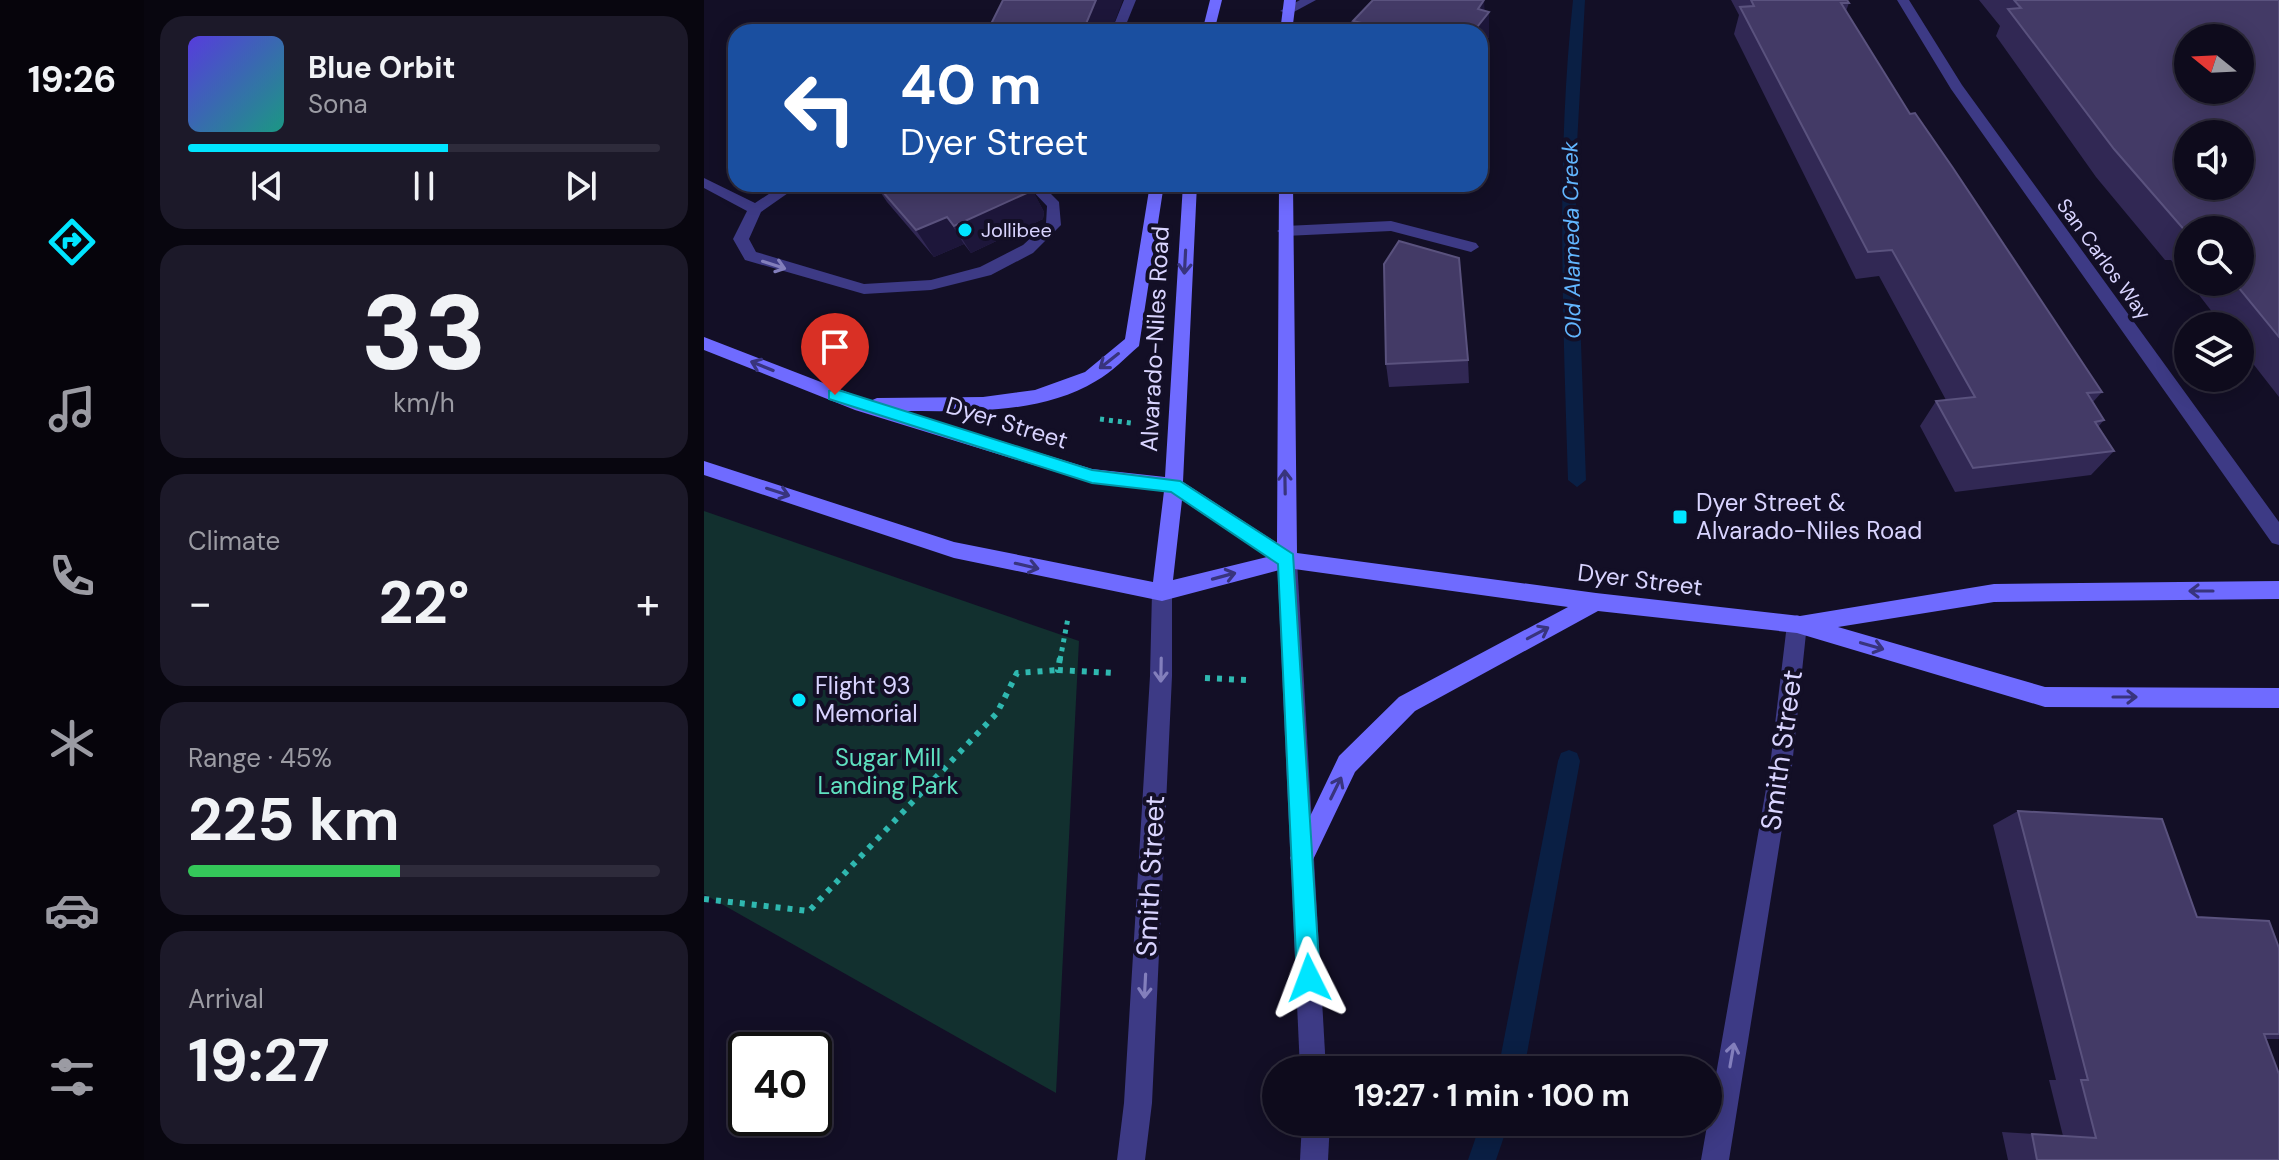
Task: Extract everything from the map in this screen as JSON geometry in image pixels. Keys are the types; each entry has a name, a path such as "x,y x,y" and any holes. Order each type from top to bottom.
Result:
{"main road":[{"path":"1210,24 1216,0"},
{"path":"861,405 996,402 1050,391 1085,379 1133,342 1156,192"},
{"name":"Alvarado-Niles Road","path":"1162,592 1174,485 1190,192"},
{"path":"1286,192 1287,560"},
{"name":"Dyer Street","path":"704,343 861,405 1092,476 1174,485 1287,560"},
{"name":"Dyer Street","path":"704,468 954,550 1162,592 1287,560 1596,602 1797,624 2045,697 2279,698"},
{"name":"Dyer Street","path":"1797,624 1994,593 2279,590"},
{"path":"1302,858 1347,764 1407,704 1596,602"}],"street":[{"path":"1120,24 1130,0"},
{"path":"1288,5 1310,0"},
{"name":"San Carlos Way","path":"1903,0 1956,86 2279,537"},
{"path":"704,182 755,209"},
{"path":"782,192 755,209 741,239 750,256 864,289 931,285 985,271 1028,249 1053,225 1054,205 1041,192"},
{"path":"1285,231 1391,226 1471,247"},
{"path":"1287,560 1312,1056"},
{"name":"Smith Street","path":"1131,1160 1138,1103 1161,676 1162,592"},
{"name":"Smith Street","path":"1715,1160 1781,766 1797,624"},
{"path":"1314,1160 1315,1136"}],"path":[{"path":"1097,419 1131,423"},
{"path":"704,899 809,911 997,713 1017,673 1058,670"}],"green space":[{"name":"Sugar Mill Landing Park","path":"704,511 1079,641 1056,1093 704,894"}],"building":[{"path":"1003,0 1096,0 1086,24 991,24"},
{"path":"1373,0 1484,0 1478,9 1489,12 1479,24 1366,24 1353,21"},
{"path":"1751,0 1847,0 1849,3 1841,3 1910,114 1915,113 1953,168 2102,392 2087,393 2104,420 2095,422 2114,451 1973,468 1936,401 1975,397 1892,250 1868,252 1740,7 1754,6"},
{"path":"2014,0 2279,0 2279,337 2245,296 2254,296 2254,216 2174,218 2114,149 2008,9 2021,8"},
{"path":"883,192 1029,192 954,226 947,217 916,230"},
{"path":"1399,241 1459,258 1468,360 1386,364 1384,264"},
{"path":"2018,811 2162,819 2197,917 2269,921 2279,948 2279,1034 2264,1034 2279,1074 2279,1160 2037,1160 2032,1134 2096,1138 2081,1080 2088,1080"}],"waterway":[{"name":"Old Alameda Creek","path":"1577,480 1568,180 1579,0"},
{"name":"Old Alameda Creek","path":"1514,1056 1569,761"},
{"name":"Old Alameda Creek","path":"1482,1160 1490,1136"}],"place":[{"name":"Jollibee","path":"965,230"},
{"name":"Dyer Street & Alvarado-Niles Road","path":"1680,517"},
{"name":"Flight 93 Memorial","path":"799,700"}],"route":[{"path":"835,395 1092,476 1174,485 1287,560 1309,978"}]}
